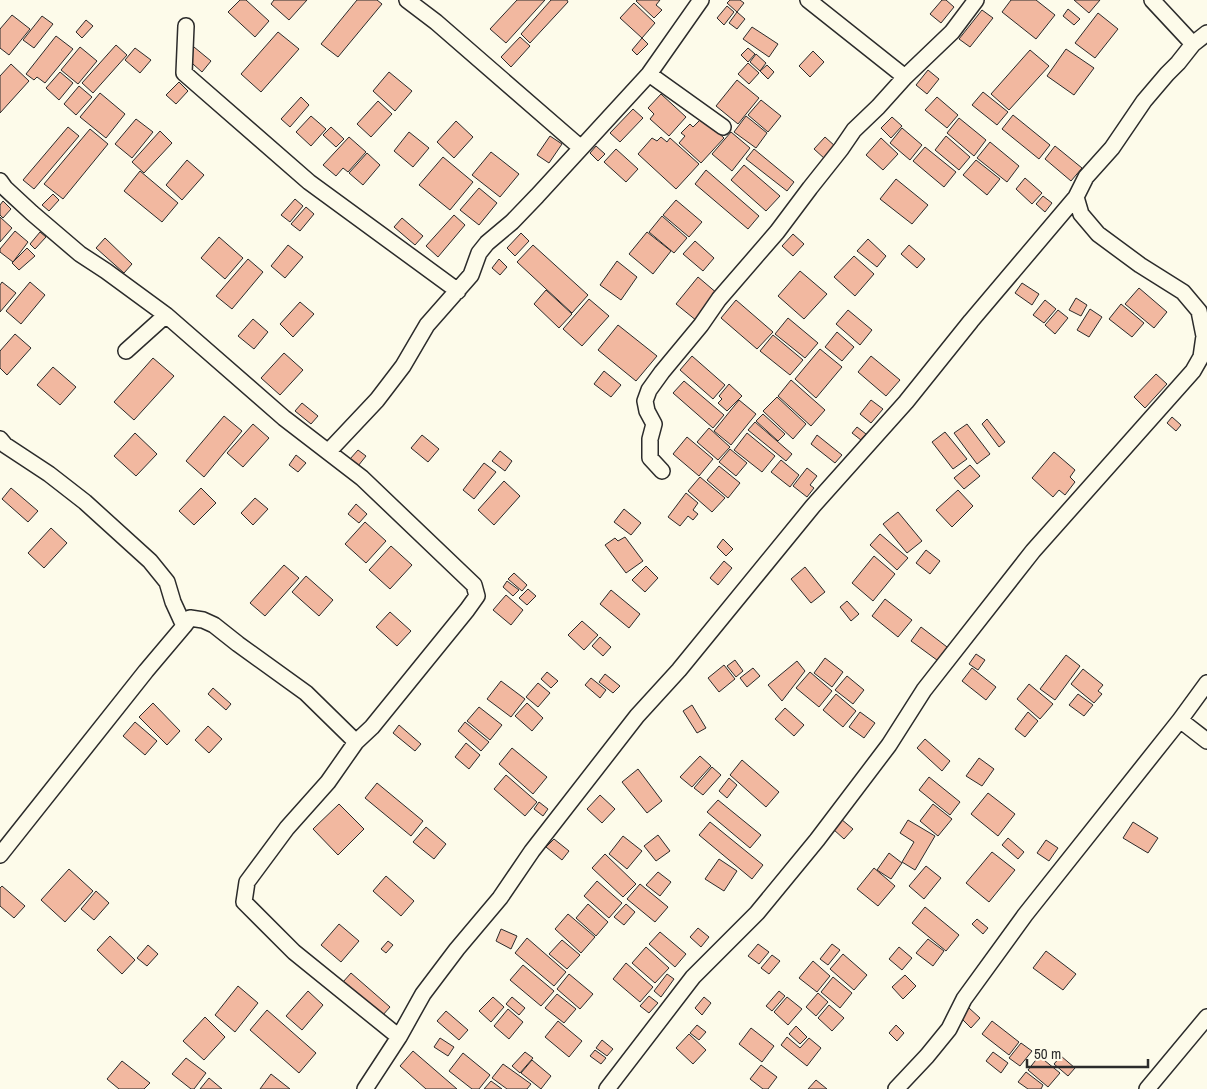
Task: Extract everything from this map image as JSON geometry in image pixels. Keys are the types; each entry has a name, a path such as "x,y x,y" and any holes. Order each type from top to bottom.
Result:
{"street":[{"path":"407,0 436,22 580,148"},
{"path":"328,452 377,400 403,366 428,325 472,275 479,253 487,243 512,222 649,74 701,0"},
{"path":"808,0 905,77"},
{"path":"662,471 650,458 650,439 654,424 645,401 649,390 719,300 777,232 854,130 952,32 976,0"},
{"path":"1152,0 1193,44"},
{"path":"186,26 184,73 309,182 458,291"},
{"path":"365,1089 399,1037 423,994 457,949 500,898 532,851 637,716 679,670 813,506 906,402 971,321 1076,197 1086,177 1112,148 1144,101 1193,44 1207,33"},
{"path":"649,74 723,127"},
{"path":"0,182 32,214 80,254 166,315 284,418 362,478 474,585 477,596 468,610 372,727 356,742 328,782 288,828 247,882 244,902 294,952 399,1037"},
{"path":"607,1089 693,978 757,913 817,840 889,745 924,690 1033,551 1193,371 1204,353 1204,336 1199,311 1183,292 1140,265 1098,234 1081,214 1076,197"},
{"path":"126,350 166,315"},
{"path":"0,439 85,502 150,561 167,582 173,602 184,626"},
{"path":"0,854 190,618 203,620 214,625 306,693 356,742"},
{"path":"896,1089 949,1029 964,999 1025,915 1180,720 1207,683"},
{"path":"1180,720 1207,741"},
{"path":"1147,1089 1207,1017"}],"building":[{"path":"240,0 246,0 269,21 255,37 228,12"},
{"path":"274,0 307,0 289,20 271,4"},
{"path":"357,0 377,0 382,4 338,57 321,44"},
{"path":"517,0 545,0 506,43 490,29"},
{"path":"551,0 567,0 568,2 530,43 521,34"},
{"path":"637,0 660,0 656,5 662,10 654,18"},
{"path":"730,0 740,0 744,3 737,12 727,3"},
{"path":"942,0 946,0 954,7 941,23 930,14"},
{"path":"1011,0 1036,0 1055,15 1036,39 1002,12"},
{"path":"1074,0 1100,0 1089,13"},
{"path":"634,3 655,23 642,38 620,18"},
{"path":"727,6 734,12 724,25 717,18"},
{"path":"1068,9 1080,19 1074,25 1063,16"},
{"path":"982,10 993,18 970,47 959,39"},
{"path":"737,12 745,19 737,29 729,23"},
{"path":"1098,13 1118,29 1095,58 1075,43"},
{"path":"12,15 30,29 9,55 0,48 0,29"},
{"path":"42,16 53,24 34,48 23,40"},
{"path":"86,20 93,26 82,38 76,32"},
{"path":"752,27 778,44 769,57 743,39"},
{"path":"278,32 299,49 261,92 241,74"},
{"path":"56,36 73,49 45,83 37,77 34,80 26,74"},
{"path":"520,37 530,46 511,67 501,57"},
{"path":"642,38 648,44 637,55 632,50"},
{"path":"116,45 127,55 93,93 82,83"},
{"path":"80,47 97,61 78,84 61,70"},
{"path":"194,47 211,61 202,72 185,57"},
{"path":"135,48 151,60 140,73 125,60"},
{"path":"748,48 755,54 748,62 741,55"},
{"path":"1066,49 1094,68 1074,95 1047,76"},
{"path":"1030,50 1049,66 1009,110 991,94"},
{"path":"813,51 824,62 810,77 799,66"},
{"path":"756,54 766,63 760,71 750,62"},
{"path":"748,63 759,73 749,84 738,74"},
{"path":"11,64 29,81 0,113 0,76"},
{"path":"767,65 774,72 768,79 760,71"},
{"path":"928,70 939,79 927,94 916,85"},
{"path":"60,72 73,83 59,100 46,88"},
{"path":"389,72 412,91 395,111 373,91"},
{"path":"737,80 759,98 738,124 716,106"},
{"path":"179,82 188,91 176,104 166,95"},
{"path":"79,86 92,97 76,115 64,104"},
{"path":"983,92 1008,112 997,125 972,105"},
{"path":"100,93 125,114 106,138 80,117"},
{"path":"661,94 686,117 669,136 650,119 654,114 648,108"},
{"path":"301,97 309,105 290,127 281,119"},
{"path":"937,97 958,115 947,128 925,110"},
{"path":"761,100 781,116 768,132 748,115"},
{"path":"378,101 392,114 371,137 357,124"},
{"path":"633,109 643,118 620,142 610,133"},
{"path":"1013,115 1050,145 1039,159 1002,129"},
{"path":"311,116 326,129 311,146 296,132"},
{"path":"746,116 767,133 756,148 734,132"},
{"path":"892,117 902,126 891,138 881,128"},
{"path":"702,118 724,138 701,163 679,143 685,136 681,133 690,124 693,127"},
{"path":"959,118 986,140 974,156 947,133"},
{"path":"136,119 153,132 132,158 115,144"},
{"path":"456,121 473,137 454,158 437,142"},
{"path":"68,127 79,136 34,189 23,180"},
{"path":"331,127 344,139 336,147 323,135"},
{"path":"902,128 922,145 910,160 890,143"},
{"path":"90,129 108,144 63,199 44,184"},
{"path":"160,131 172,143 144,173 132,162"},
{"path":"409,132 429,148 413,167 394,151"},
{"path":"731,132 750,148 732,171 712,154"},
{"path":"550,136 562,144 549,163 537,155"},
{"path":"946,136 970,157 959,170 935,150"},
{"path":"349,137 366,152 348,172 343,168 336,176 323,165"},
{"path":"661,137 667,142 670,138 699,164 676,189 638,154 652,138 657,141"},
{"path":"825,137 836,147 825,159 814,149"},
{"path":"881,138 898,154 883,170 866,155"},
{"path":"990,142 1019,166 1007,182 977,158"},
{"path":"596,146 605,154 598,161 590,153"},
{"path":"1055,146 1082,168 1071,181 1045,159"},
{"path":"925,147 956,172 944,187 913,161"},
{"path":"616,149 638,169 626,182 604,162"},
{"path":"754,149 794,182 787,191 746,159"},
{"path":"491,152 519,174 500,197 472,175"},
{"path":"367,153 380,165 363,185 349,173"},
{"path":"443,157 473,182 450,210 419,185"},
{"path":"187,160 204,175 182,200 166,185"},
{"path":"976,160 1000,179 987,195 963,175"},
{"path":"744,165 780,196 766,211 731,180"},
{"path":"706,170 759,216 748,229 695,184"},
{"path":"140,171 178,203 162,222 124,191"},
{"path":"1025,178 1042,193 1032,204 1016,189"},
{"path":"896,179 928,205 912,224 880,199"},
{"path":"479,188 497,203 479,225 460,210"},
{"path":"53,194 59,200 49,211 42,205"},
{"path":"1043,196 1052,203 1045,212 1036,204"},
{"path":"295,199 303,206 290,222 281,215"},
{"path":"676,200 702,222 689,237 663,215"},
{"path":"3,201 11,209 3,218 0,215 0,205"},
{"path":"306,207 314,214 300,231 291,224"},
{"path":"454,215 465,225 438,257 426,246"},
{"path":"662,216 687,238 674,253 649,232"},
{"path":"0,217 12,228 0,242"},
{"path":"402,218 423,236 415,245 394,227"},
{"path":"15,231 28,242 13,262 0,252 0,249"},
{"path":"40,232 46,237 35,249 30,244"},
{"path":"647,232 671,251 653,274 629,254"},
{"path":"521,233 529,241 515,256 507,248"},
{"path":"793,234 804,244 793,256 782,246"},
{"path":"219,237 243,258 225,279 201,258"},
{"path":"105,238 132,264 124,273 96,248"},
{"path":"868,239 886,256 877,267 857,251"},
{"path":"695,241 714,258 703,271 683,254"},
{"path":"288,245 303,257 285,278 271,266"},
{"path":"533,245 588,295 572,313 517,262"},
{"path":"909,245 925,259 917,268 901,254"},
{"path":"27,248 35,256 19,270 12,263"},
{"path":"854,256 874,274 855,296 834,277"},
{"path":"248,259 263,272 232,309 216,296"},
{"path":"499,259 507,267 500,275 492,268"},
{"path":"617,261 637,277 621,300 600,285"},
{"path":"800,271 827,294 804,319 778,296"},
{"path":"698,277 718,294 697,321 676,304"},
{"path":"2,282 16,293 0,312 0,285"},
{"path":"30,282 45,295 21,324 6,311"},
{"path":"1022,283 1039,294 1032,305 1015,293"},
{"path":"1139,288 1167,312 1154,328 1125,304"},
{"path":"546,290 572,314 559,328 534,304"},
{"path":"1076,298 1087,305 1081,316 1069,310"},
{"path":"589,299 609,316 582,346 563,329"},
{"path":"736,300 773,332 757,349 721,318"},
{"path":"1045,300 1056,309 1044,323 1033,315"},
{"path":"300,302 314,314 293,337 280,324"},
{"path":"1121,304 1144,323 1132,337 1109,319"},
{"path":"1090,309 1102,317 1089,337 1077,330"},
{"path":"848,310 872,330 860,345 836,324"},
{"path":"1058,310 1068,318 1055,334 1045,325"},
{"path":"788,318 818,343 805,358 775,334"},
{"path":"253,319 268,332 254,349 238,336"},
{"path":"618,325 657,356 636,381 598,350"},
{"path":"837,332 854,347 842,361 825,347"},
{"path":"15,334 31,348 7,375 0,368 0,351"},
{"path":"773,335 803,360 790,375 760,351"},
{"path":"820,349 842,367 816,398 795,379"},
{"path":"284,353 303,370 280,395 261,378"},
{"path":"692,356 725,385 713,399 680,370"},
{"path":"871,356 900,380 886,396 858,372"},
{"path":"153,358 174,376 134,420 114,402"},
{"path":"53,367 76,387 60,405 37,385"},
{"path":"604,371 621,385 611,397 594,384"},
{"path":"1156,374 1167,384 1145,408 1134,397"},
{"path":"791,380 825,410 811,426 778,396"},
{"path":"684,381 724,415 713,428 673,393"},
{"path":"729,384 742,396 727,411 718,403 722,399 719,396"},
{"path":"777,397 806,424 793,439 763,411"},
{"path":"739,400 756,414 731,445 714,431"},
{"path":"871,400 883,409 871,423 860,414"},
{"path":"302,403 318,416 311,424 295,411"},
{"path":"763,414 785,434 778,441 756,421"},
{"path":"224,416 242,431 204,477 186,461"},
{"path":"1172,417 1181,425 1176,431 1167,423"},
{"path":"987,419 1005,442 999,447 982,424"},
{"path":"755,422 792,454 786,461 748,430"},
{"path":"253,424 269,438 243,467 227,453"},
{"path":"967,424 990,454 977,464 954,433"},
{"path":"857,427 866,434 861,440 852,433"},
{"path":"709,428 730,447 718,460 697,442"},
{"path":"945,432 967,459 953,469 932,442"},
{"path":"135,433 157,454 136,476 114,456"},
{"path":"747,433 775,456 762,472 734,450"},
{"path":"422,435 439,449 428,462 411,448"},
{"path":"817,435 842,455 835,463 811,444"},
{"path":"687,437 713,459 699,476 673,454"},
{"path":"730,449 747,463 736,476 719,462"},
{"path":"358,450 366,456 358,466 350,459"},
{"path":"500,451 512,461 505,471 492,461"},
{"path":"1054,452 1075,470 1070,477 1075,482 1065,495 1059,490 1053,497 1032,478"},
{"path":"296,455 306,463 298,472 289,465"},
{"path":"781,460 799,475 790,487 771,472"},
{"path":"484,463 496,472 474,499 463,490"},
{"path":"970,465 980,476 964,489 954,478"},
{"path":"719,466 740,483 728,498 707,480"},
{"path":"807,468 817,476 810,485 814,488 807,497 793,486"},
{"path":"700,477 725,498 712,512 688,491"},
{"path":"504,481 520,496 494,525 478,510"},
{"path":"11,488 38,511 28,522 2,499"},
{"path":"201,488 216,503 194,525 179,511"},
{"path":"958,490 973,506 952,527 936,510"},
{"path":"686,493 698,503 693,510 698,514 693,520 688,516 680,526 668,517"},
{"path":"255,498 268,509 253,525 241,513"},
{"path":"356,504 367,514 359,523 348,514"},
{"path":"624,509 641,523 631,535 614,522"},
{"path":"898,512 922,541 907,553 883,524"},
{"path":"365,522 386,541 366,563 345,544"},
{"path":"51,528 67,543 44,568 28,553"},
{"path":"880,534 908,558 897,570 870,545"},
{"path":"625,537 643,561 626,573 605,545 615,538 618,541"},
{"path":"723,539 733,549 726,556 717,547"},
{"path":"391,546 412,565 390,589 369,570"},
{"path":"926,550 940,561 930,574 916,563"},
{"path":"874,556 895,574 873,601 852,583"},
{"path":"724,561 732,568 718,585 710,578"},
{"path":"284,565 299,578 265,616 250,603"},
{"path":"646,566 658,578 645,592 632,580"},
{"path":"805,567 825,592 811,603 791,579"},
{"path":"514,573 527,585 522,591 508,579"},
{"path":"306,576 333,600 319,616 292,592"},
{"path":"507,581 519,590 513,596 503,587"},
{"path":"528,589 536,596 527,605 519,598"},
{"path":"611,590 640,614 629,628 600,604"},
{"path":"506,595 523,610 511,625 493,610"},
{"path":"885,599 912,620 898,637 872,616"},
{"path":"847,601 859,614 851,621 840,607"},
{"path":"390,612 411,631 397,646 376,627"},
{"path":"582,621 598,635 584,650 568,635"},
{"path":"921,627 951,650 941,663 911,641"},
{"path":"600,637 611,647 603,656 592,646"},
{"path":"976,654 985,660 978,670 969,664"},
{"path":"1066,655 1080,666 1055,700 1040,689"},
{"path":"825,658 843,672 832,687 814,673"},
{"path":"735,660 743,671 736,677 727,666"},
{"path":"797,661 805,671 782,701 768,685"},
{"path":"724,665 735,679 719,692 708,678"},
{"path":"753,668 760,676 747,687 740,678"},
{"path":"972,668 996,687 986,700 962,681"},
{"path":"1083,669 1103,685 1098,691 1102,694 1094,703 1071,684"},
{"path":"547,672 558,681 551,688 541,679"},
{"path":"810,672 832,691 819,707 796,688"},
{"path":"605,674 620,686 613,693 599,682"},
{"path":"847,676 864,690 853,704 835,690"},
{"path":"591,678 606,690 600,698 585,685"},
{"path":"501,681 525,699 511,717 487,699"},
{"path":"538,683 550,693 538,707 526,697"},
{"path":"1029,684 1053,704 1040,719 1017,699"},
{"path":"213,688 231,704 226,710 208,694"},
{"path":"836,694 856,711 843,727 823,710"},
{"path":"1078,694 1093,705 1084,716 1069,705"},
{"path":"153,703 180,731 167,745 139,717"},
{"path":"527,703 543,718 532,731 515,716"},
{"path":"692,705 706,728 697,733 683,711"},
{"path":"479,707 502,725 490,740 467,721"},
{"path":"785,708 804,725 794,736 775,719"},
{"path":"860,712 875,723 864,738 849,727"},
{"path":"1028,712 1038,721 1025,737 1015,729"},
{"path":"135,722 157,741 145,755 123,736"},
{"path":"465,722 489,742 481,751 458,731"},
{"path":"399,725 421,744 415,751 393,733"},
{"path":"208,726 222,739 209,753 195,740"},
{"path":"925,739 950,761 942,771 917,748"},
{"path":"466,743 480,755 469,769 455,757"},
{"path":"512,748 547,777 533,794 499,764"},
{"path":"700,756 711,766 692,787 680,777"},
{"path":"979,758 994,769 982,786 966,776"},
{"path":"742,760 779,792 766,807 730,775"},
{"path":"712,767 721,775 703,795 694,788"},
{"path":"638,769 662,801 647,813 622,782"},
{"path":"506,775 537,802 525,816 494,789"},
{"path":"929,777 960,802 950,815 919,790"},
{"path":"729,778 737,785 727,798 719,791"},
{"path":"377,783 423,821 411,836 365,798"},
{"path":"988,793 1015,814 998,836 971,814"},
{"path":"600,795 615,809 602,823 587,809"},
{"path":"718,800 761,835 750,848 707,812"},
{"path":"539,802 548,809 543,816 534,809"},
{"path":"339,804 364,829 338,855 313,829"},
{"path":"933,804 952,819 938,836 920,821"},
{"path":"841,819 853,829 844,839 833,829"},
{"path":"908,820 935,836 915,870 902,862 914,842 900,833"},
{"path":"710,822 763,865 752,879 699,835"},
{"path":"1133,822 1158,838 1148,853 1123,838"},
{"path":"426,827 446,844 434,859 413,842"},
{"path":"658,835 670,851 656,861 644,846"},
{"path":"623,836 642,851 627,869 609,854"},
{"path":"1008,838 1024,852 1018,859 1002,845"},
{"path":"554,839 569,851 562,860 546,847"},
{"path":"1046,840 1058,848 1049,861 1037,853"},
{"path":"992,852 1015,870 989,902 966,883"},
{"path":"889,853 902,863 891,879 877,870"},
{"path":"605,854 636,884 623,897 592,868"},
{"path":"719,859 737,871 724,891 705,879"},
{"path":"926,866 941,878 924,899 909,886"},
{"path":"874,868 895,886 878,906 857,889"},
{"path":"69,869 93,891 65,922 41,900"},
{"path":"658,872 671,882 660,896 646,885"},
{"path":"386,876 414,901 401,916 373,891"},
{"path":"597,881 622,903 609,918 584,896"},
{"path":"640,884 668,907 655,922 627,899"},
{"path":"2,886 25,906 14,918 0,906 0,888"},
{"path":"96,891 109,903 94,920 81,909"},
{"path":"588,904 608,922 596,936 576,918"},
{"path":"626,904 635,912 624,925 614,917"},
{"path":"925,907 959,935 946,951 912,923"},
{"path":"568,914 595,937 581,953 555,929"},
{"path":"977,919 988,928 983,934 972,924"},
{"path":"339,924 359,941 341,962 321,945"},
{"path":"698,928 709,937 701,947 690,937"},
{"path":"501,929 517,936 511,949 496,941"},
{"path":"660,932 686,954 675,967 649,944"},
{"path":"110,936 135,960 122,974 97,950"},
{"path":"527,938 566,972 554,986 515,953"},
{"path":"928,939 944,951 933,966 916,953"},
{"path":"562,940 580,955 567,969 549,954"},
{"path":"388,941 393,945 386,953 381,949"},
{"path":"758,944 769,952 759,964 748,956"},
{"path":"832,944 840,950 828,965 820,959"},
{"path":"148,945 158,954 147,966 137,958"},
{"path":"646,947 669,968 655,983 632,963"},
{"path":"899,947 912,958 902,970 889,959"},
{"path":"1046,951 1076,974 1063,990 1033,968"},
{"path":"843,954 867,975 854,990 830,969"},
{"path":"772,955 780,961 769,974 761,968"},
{"path":"813,961 830,976 817,992 799,978"},
{"path":"626,963 653,987 640,1002 613,979"},
{"path":"523,965 554,991 541,1006 510,980"},
{"path":"351,973 390,1007 382,1016 343,982"},
{"path":"569,974 593,994 580,1009 557,989"},
{"path":"667,974 674,979 661,997 654,991"},
{"path":"905,975 916,986 903,999 892,987"},
{"path":"833,977 852,993 840,1008 821,992"},
{"path":"238,986 258,1003 235,1032 215,1015"},
{"path":"308,991 323,1005 302,1030 286,1016"},
{"path":"779,991 785,996 772,1011 766,1006"},
{"path":"818,993 828,1002 816,1016 806,1007"},
{"path":"557,994 576,1009 564,1023 545,1008"},
{"path":"649,996 658,1003 649,1013 640,1006"},
{"path":"493,997 504,1007 491,1022 479,1011"},
{"path":"512,997 525,1008 519,1015 506,1004"},
{"path":"704,997 711,1003 702,1015 695,1008"},
{"path":"787,997 802,1009 788,1025 774,1012"},
{"path":"829,1005 844,1018 832,1031 818,1018"},
{"path":"969,1008 980,1018 971,1028 960,1017"},
{"path":"508,1009 523,1022 509,1039 494,1026"},
{"path":"267,1010 316,1053 299,1073 250,1030"},
{"path":"446,1011 468,1030 459,1040 437,1021"},
{"path":"205,1017 225,1037 204,1060 183,1041"},
{"path":"558,1021 582,1041 569,1057 545,1037"},
{"path":"992,1021 1019,1042 1009,1055 982,1034"},
{"path":"697,1025 706,1032 699,1040 690,1033"},
{"path":"896,1025 904,1033 897,1041 889,1033"},
{"path":"796,1026 807,1037 800,1044 789,1034"},
{"path":"751,1028 774,1046 762,1062 739,1044"},
{"path":"689,1034 706,1050 693,1064 676,1048"},
{"path":"787,1037 800,1048 809,1038 821,1048 807,1066 781,1045"},
{"path":"440,1038 454,1047 448,1056 434,1047"},
{"path":"602,1040 613,1049 607,1056 596,1048"},
{"path":"1021,1043 1032,1051 1020,1066 1009,1058"},
{"path":"595,1050 606,1058 601,1064 590,1056"},
{"path":"413,1051 457,1089 426,1089 400,1066"},
{"path":"525,1052 533,1058 520,1073 512,1066"},
{"path":"993,1052 1008,1063 1001,1073 986,1061"},
{"path":"463,1053 490,1075 479,1089 472,1089 449,1071"},
{"path":"1039,1056 1060,1073 1048,1087 1028,1070"},
{"path":"1061,1056 1075,1068 1068,1076 1054,1064"},
{"path":"186,1058 206,1073 194,1089 191,1089 172,1074"},
{"path":"532,1060 551,1076 541,1089 521,1073"},
{"path":"122,1061 150,1083 144,1089 119,1089 107,1079"},
{"path":"503,1064 531,1084 527,1089 507,1089 492,1078"},
{"path":"761,1065 777,1077 768,1089 763,1089 750,1079"},
{"path":"1026,1072 1043,1085 1041,1089 1028,1089 1018,1082"},
{"path":"271,1074 290,1089 260,1089"},
{"path":"209,1078 222,1089 200,1089"},
{"path":"816,1080 827,1089 808,1089"},
{"path":"491,1081 502,1089 484,1089"}]}
